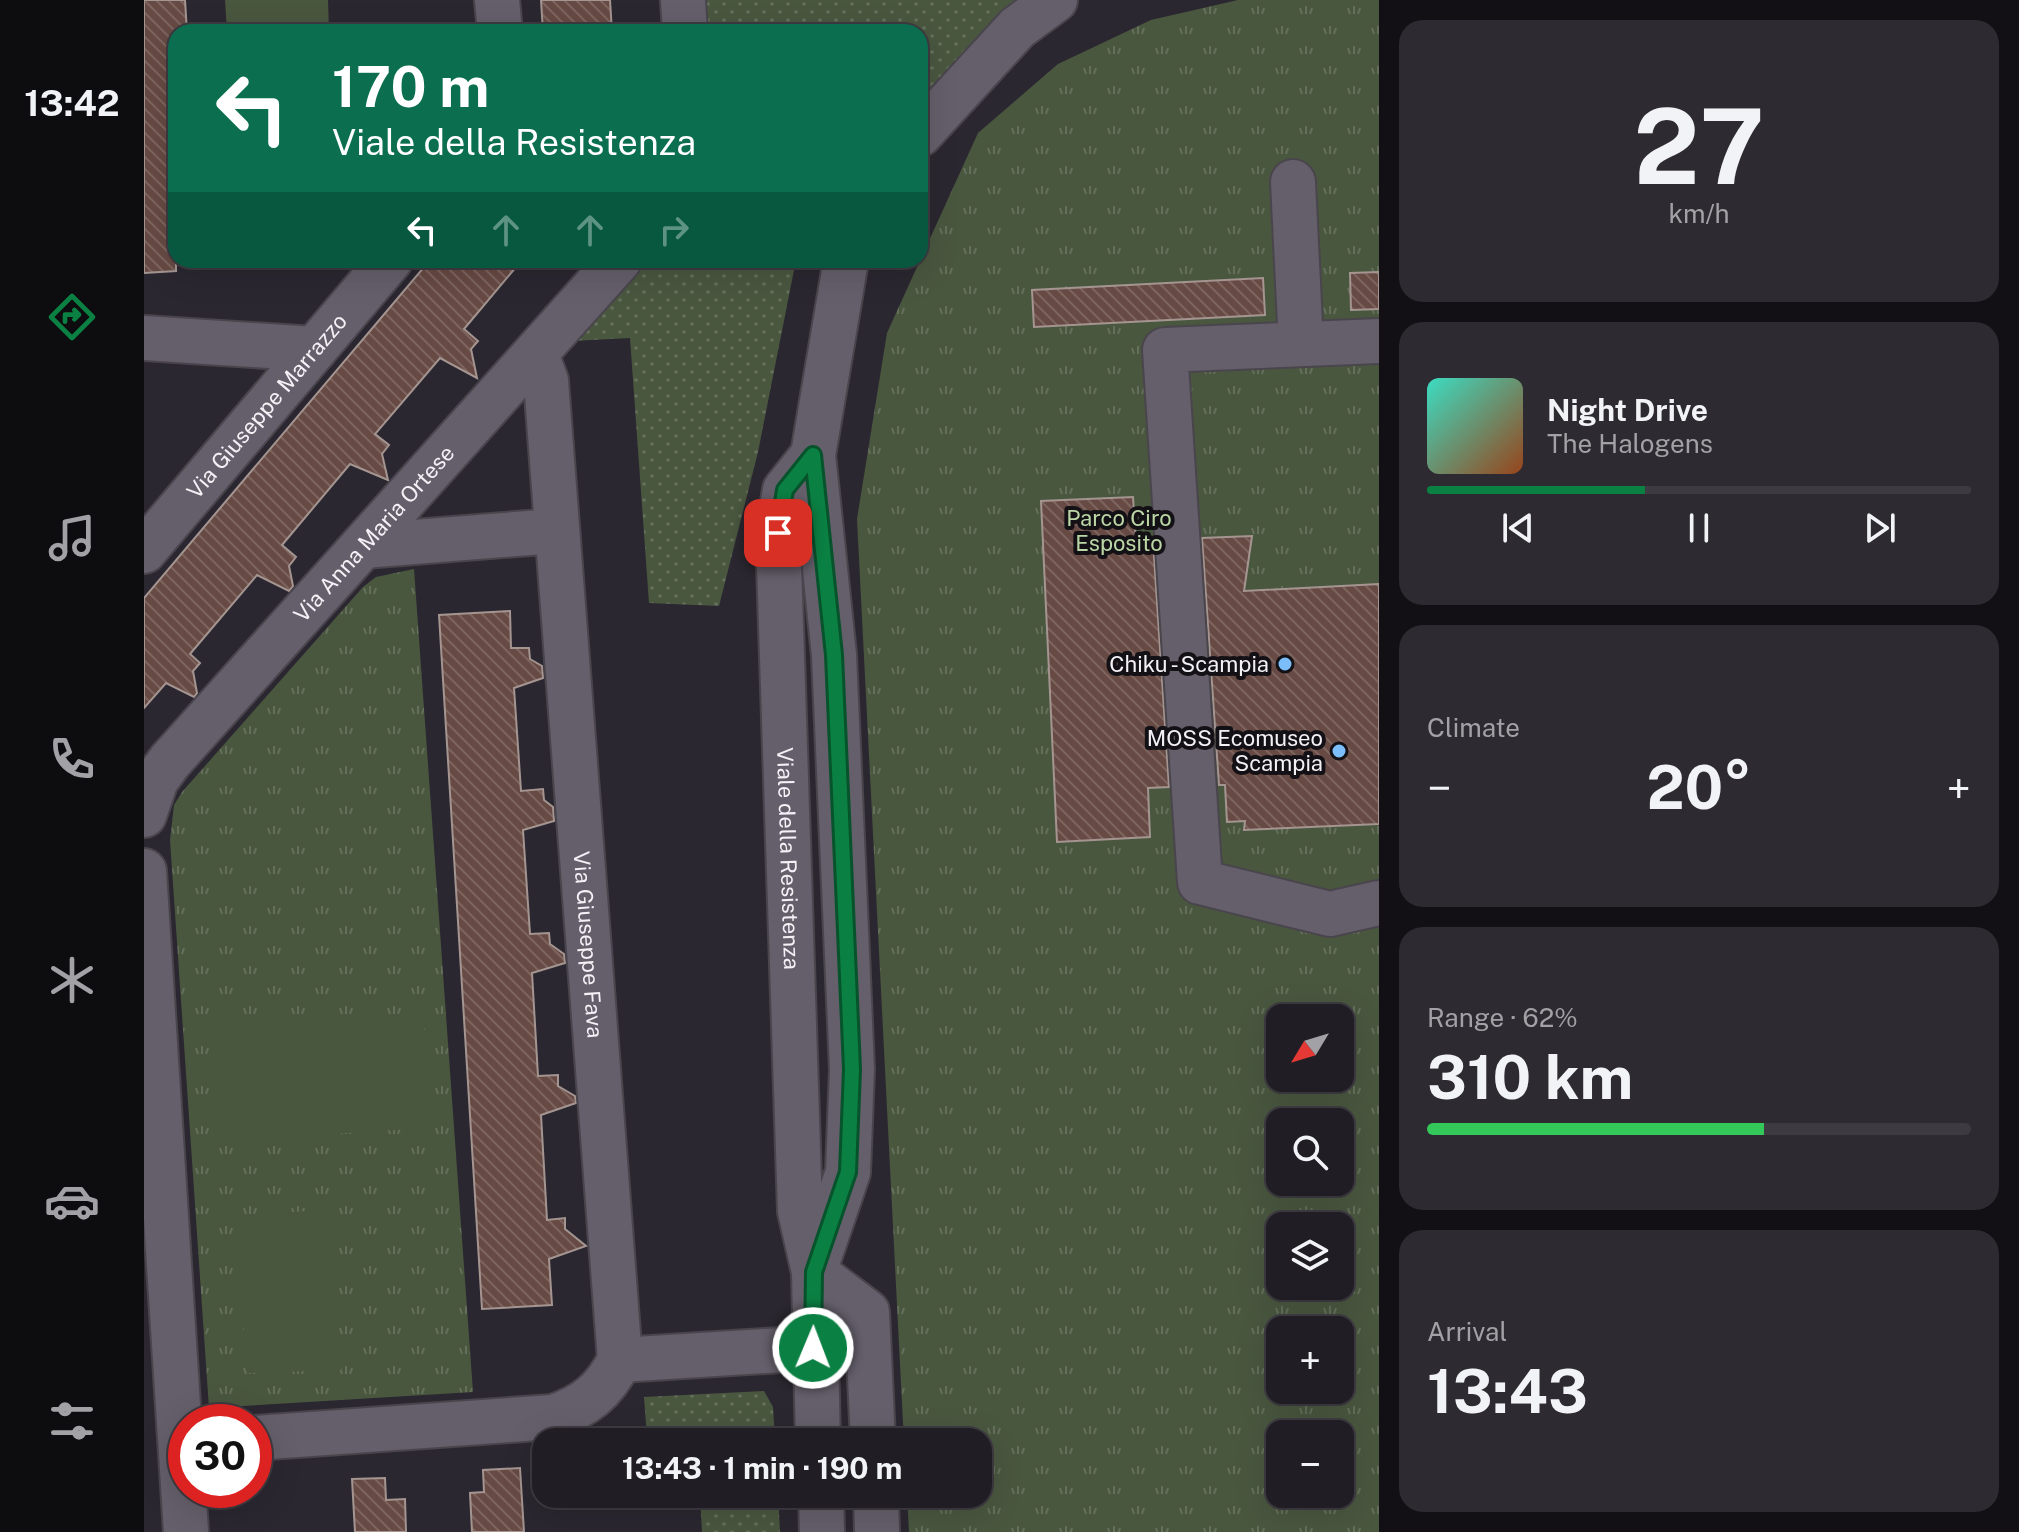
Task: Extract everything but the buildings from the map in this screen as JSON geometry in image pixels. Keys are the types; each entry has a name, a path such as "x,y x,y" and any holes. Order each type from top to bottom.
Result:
{"street":[{"path":"497,0 499,24"},
{"path":"683,0 684,24"},
{"path":"928,125 1017,28 1055,0"},
{"path":"1293,182 1301,344"},
{"name":"Via Giuseppe Marrazzo","path":"144,551 383,268"},
{"name":"Via Anna Maria Ortese","path":"144,815 156,780 170,761 612,268"},
{"path":"817,1428 813,1348 814,1272 848,1172 852,1069 834,655 813,455 845,268"},
{"path":"144,338 315,349"},
{"path":"1379,341 1165,350 1200,882 1330,914 1379,903"},
{"name":"Via Giuseppe Fava","path":"536,354 546,381 620,1360"},
{"path":"363,546 555,531"},
{"path":"144,871 181,1404"},
{"path":"814,1272 867,1312 872,1428"},
{"path":"272,1437 553,1417 578,1409 599,1393 620,1360 813,1348"},
{"path":"185,1508 186,1532"},
{"path":"821,1508 822,1532"},
{"path":"876,1508 877,1532"}],"green space":[{"path":"225,0 328,0 329,24 226,24"},
{"path":"683,0 1021,0 928,100 928,24 682,24"},
{"name":"Parco Ciro Esposito","path":"1238,0 1379,0 1379,1532 909,1532 908,1508 992,1508 992,1428 903,1428 857,519 887,333 917,268 928,268 928,243 978,133 1058,64 1151,20"},
{"path":"617,268 794,268 758,452 719,606 649,603 630,338 572,341"},
{"path":"414,569 473,1392 272,1404 209,1404 170,840 174,805 182,792 363,587 376,577"},
{"path":"424,1013 426,1128 216,1141 212,1027"},
{"path":"330,1209 341,1370 247,1373 236,1217"},
{"path":"764,1391 773,1407 774,1428 646,1428 644,1397"},
{"path":"701,1508 779,1508 780,1532 702,1532"}],"place":[{"name":"Chiku - Scampia","path":"1285,664"},
{"name":"MOSS Ecomuseo Scampia","path":"1339,751"}],"route":[{"path":"778,533 785,490 813,455 834,655 852,1069 848,1172 814,1272 813,1348"}]}
